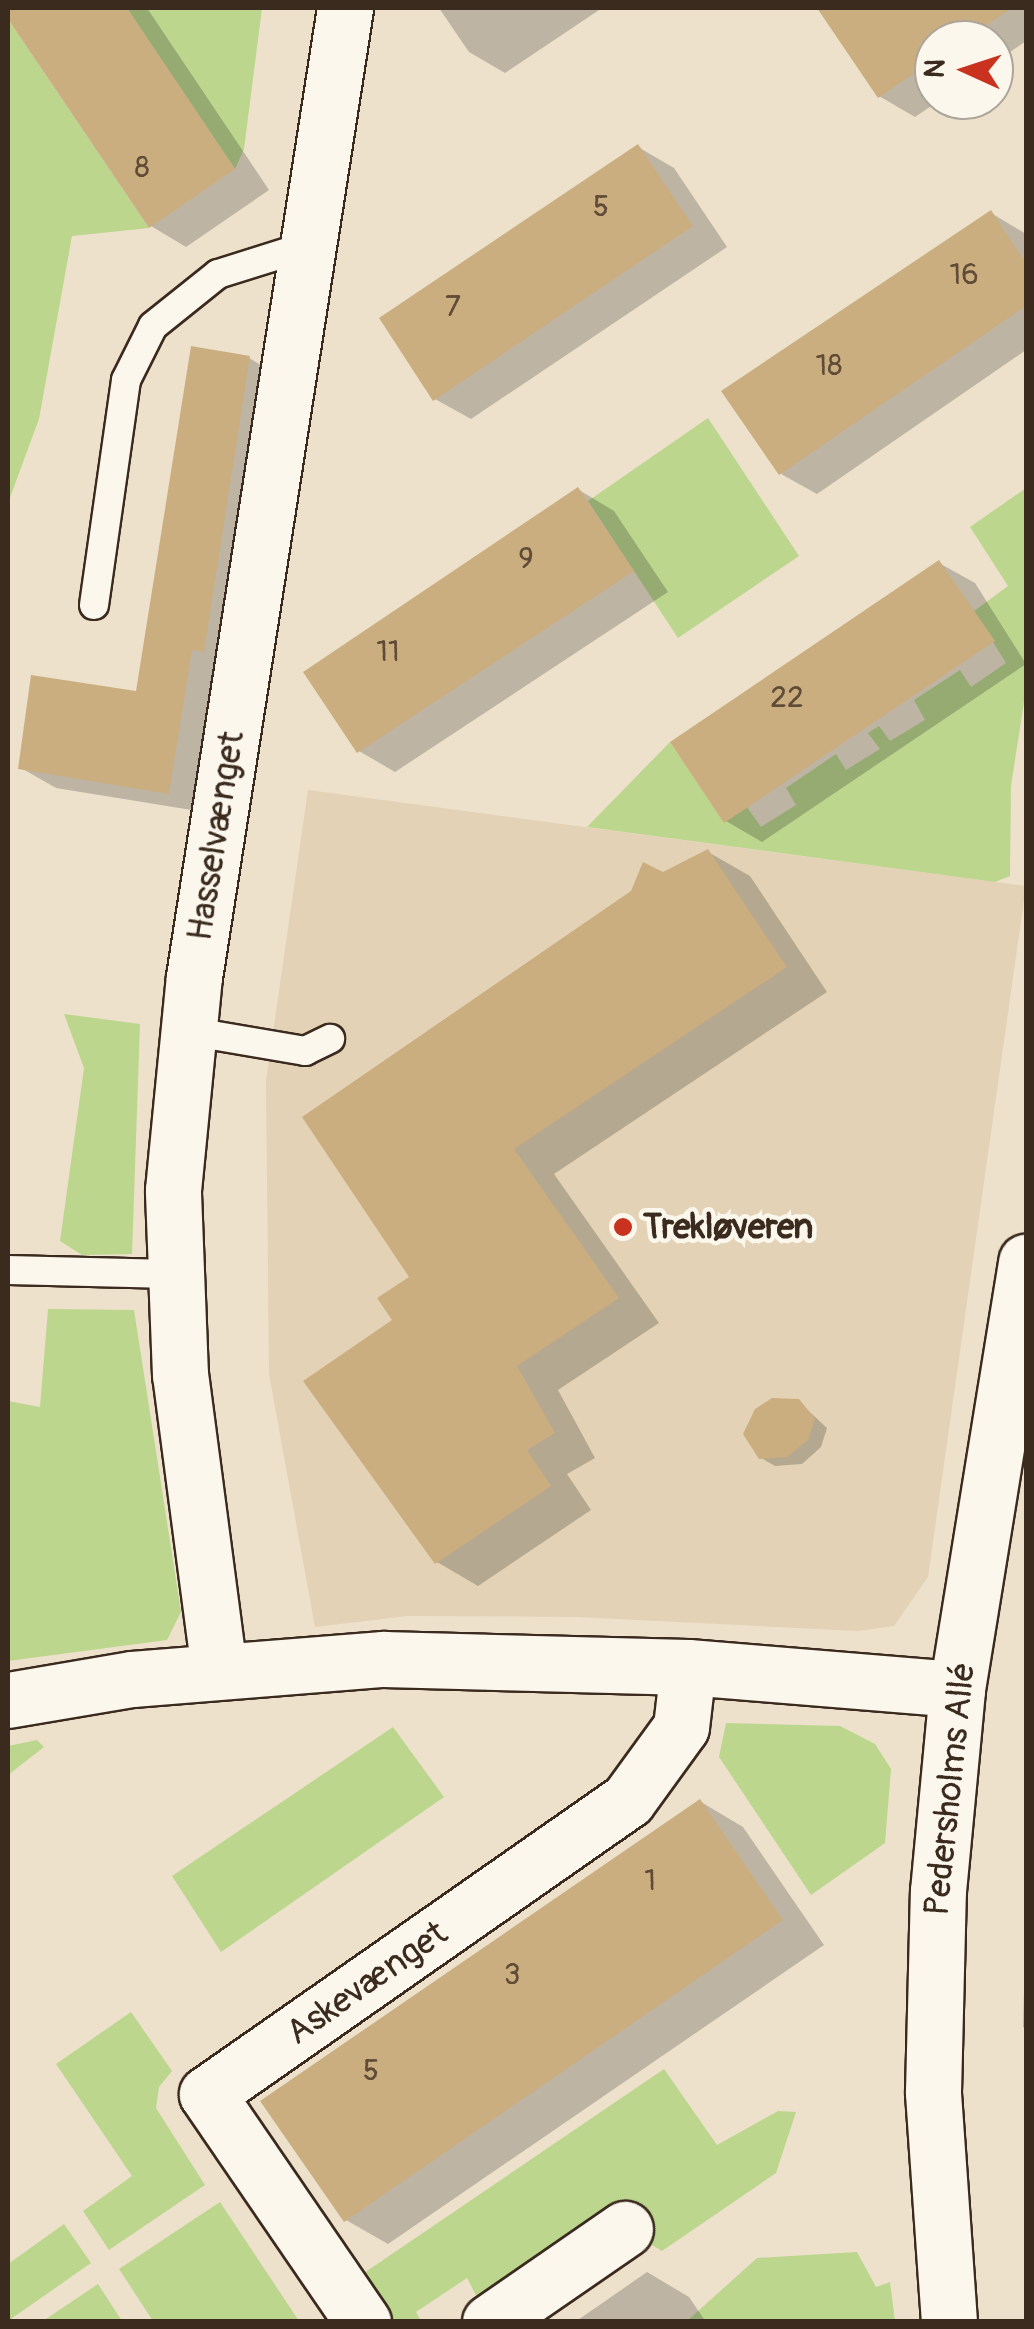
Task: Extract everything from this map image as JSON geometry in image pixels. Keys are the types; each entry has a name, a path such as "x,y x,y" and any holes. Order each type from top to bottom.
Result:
{"street":[{"name":"Hasselvænget","path":"219,1670 180,1375 173,1190 188,1031 345,8"},
{"name":"Pedersholms Allé","path":"949,2322 938,2202 933,1983 956,1689 1026,1262"},
{"path":"8,1700 219,1670 383,1658 688,1667 956,1689"},
{"name":"Askevænget","path":"363,2322 207,2094 628,1800 681,1727 688,1667"},
{"path":"490,2322 626,2229"}],"lane":[{"path":"94,605 126,380 153,326 218,274 307,246"},
{"path":"188,1031 305,1051 330,1039"},
{"path":"8,1270 177,1274"}],"shaded area":[{"name":"Trekløveren","path":"308,790 1026,886 928,1577 894,1626 858,1631 576,1617 408,1616 315,1627 269,1374 266,1081"}],"green space":[{"path":"127,8 262,8 244,149 235,169"},
{"path":"8,19 149,228 72,236 39,419 8,503"},
{"path":"708,418 799,556 678,638 588,501"},
{"path":"1026,488 1026,689 1011,786 1010,876 995,882 587,827 670,742 724,822 747,807 761,827 796,805 786,788 836,754 846,770 880,749 868,733 879,726 890,741 925,720 914,700 960,670 971,687 1006,663 974,611 1008,586 970,527"},
{"path":"64,1014 140,1024 132,1254 82,1255 60,1241 84,1068"},
{"path":"48,1309 134,1310 181,1612 167,1640 8,1661 8,1401 40,1407"},
{"path":"726,1723 840,1726 875,1744 891,1769 885,1843 811,1895 719,1757"},
{"path":"393,1727 444,1797 221,1952 172,1876"},
{"path":"37,1740 44,1747 8,1775 8,1746"},
{"path":"131,2012 172,2071 159,2087 156,2108 205,2185 109,2250 83,2211 132,2176 56,2064"},
{"path":"664,2069 717,2145 778,2111 796,2112 776,2173 662,2251 625,2229 480,2303 467,2278 416,2312 421,2321 394,2321 361,2275"},
{"path":"220,2202 299,2321 153,2321 119,2269"},
{"path":"64,2224 91,2263 8,2321 8,2264"},
{"path":"857,2252 876,2287 890,2282 895,2321 687,2321 757,2258"},
{"path":"98,2284 122,2321 43,2321"}],"building":[{"path":"8,8 127,8 235,169 149,228 8,19"},
{"path":"817,8 1012,8 994,20 914,20 914,74 878,98"},
{"path":"638,144 693,226 433,401 379,318"},
{"path":"991,210 1026,263 1026,306 779,475 721,391"},
{"path":"191,346 250,356 204,652 192,650 169,794 18,769 31,675 136,691"},
{"path":"578,487 634,571 357,753 303,672"},
{"path":"939,560 995,641 724,823 670,742"},
{"path":"708,849 787,967 514,1149 619,1298 517,1366 555,1433 527,1450 551,1486 435,1564 303,1381 392,1320 377,1298 409,1277 302,1117 631,891 643,862 663,872"},
{"path":"772,1398 799,1399 815,1419 808,1440 787,1457 759,1459 743,1434 755,1409"},
{"path":"700,1799 783,1920 344,2222 260,2101"}],"place":[{"name":"Trekløveren","path":"623,1227"}]}
